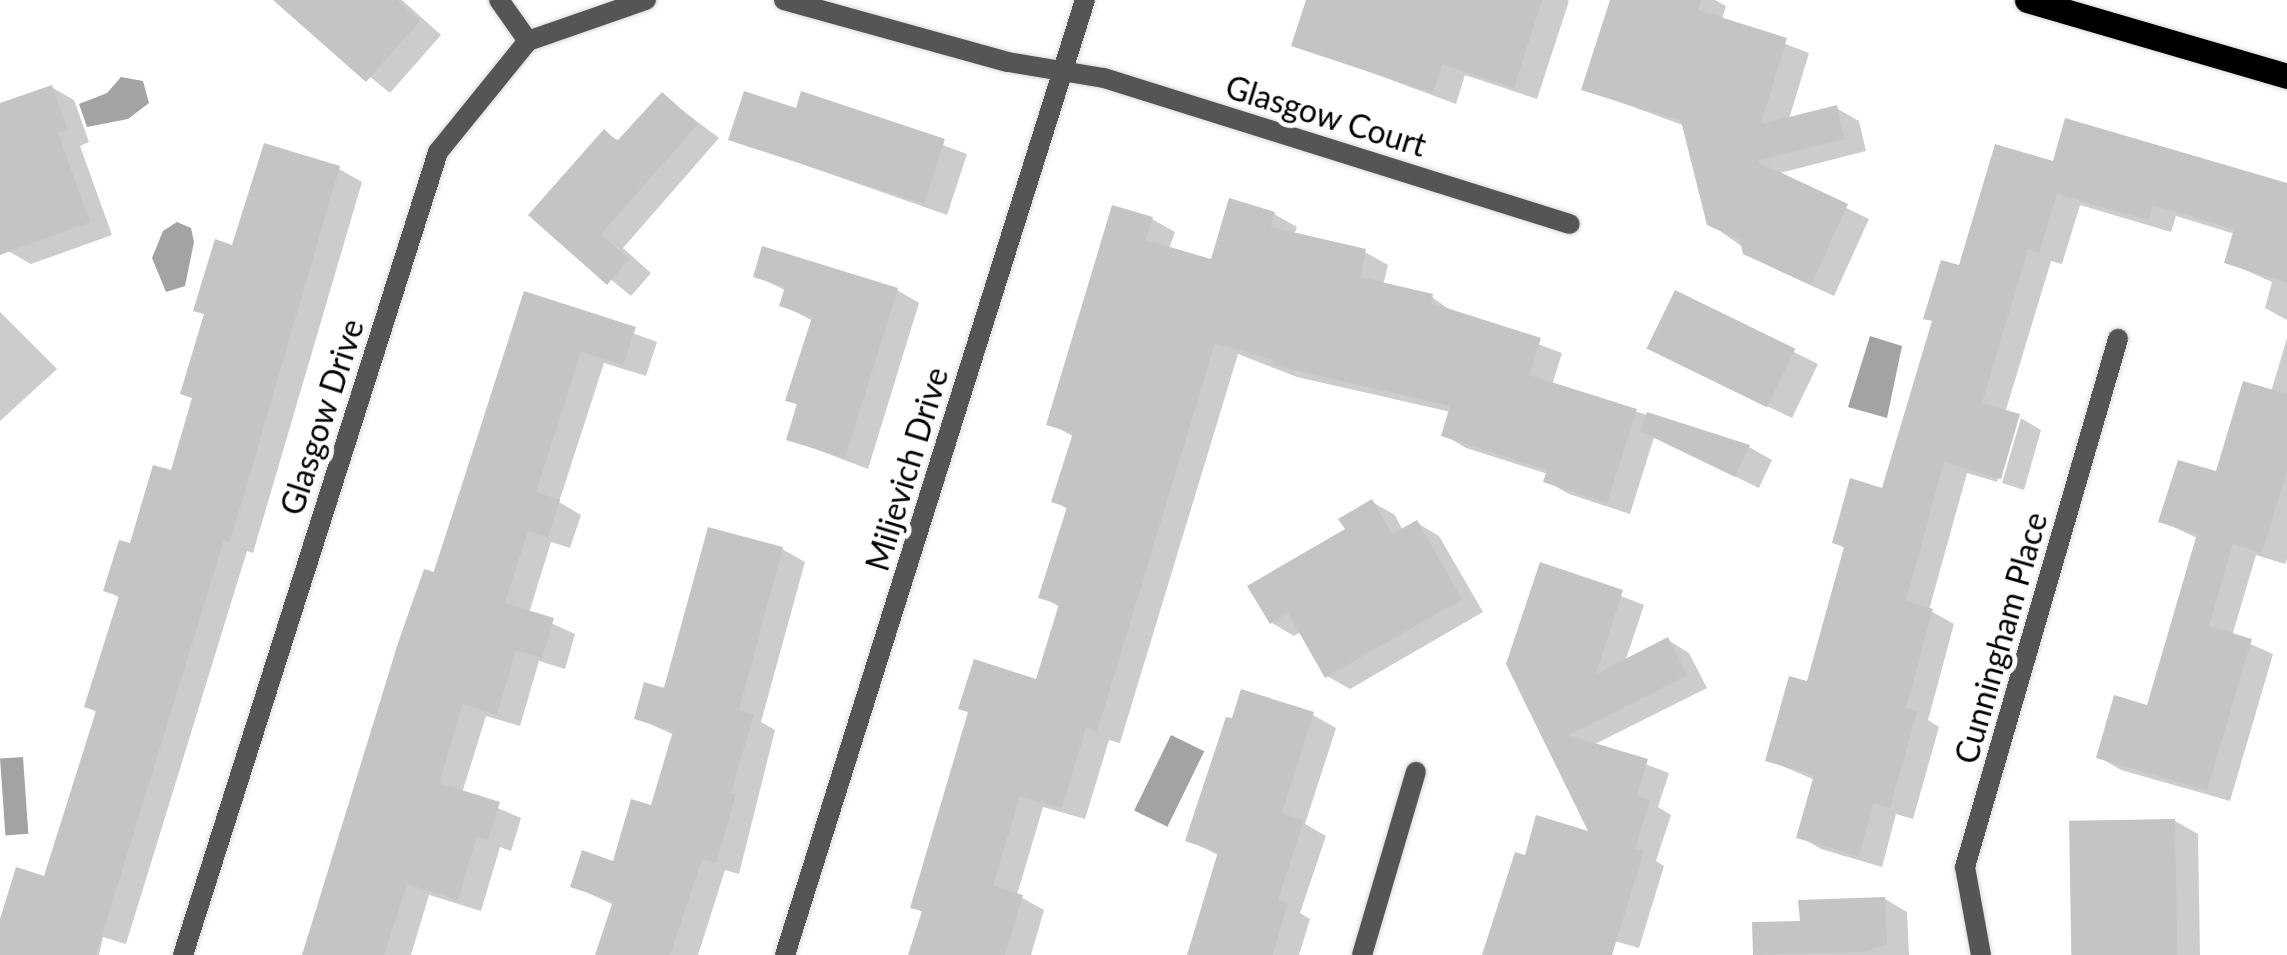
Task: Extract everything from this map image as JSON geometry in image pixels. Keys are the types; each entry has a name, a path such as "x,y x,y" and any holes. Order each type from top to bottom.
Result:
{"main road":[{"path":"2027,0 2287,76"}],"street":[{"path":"498,0 528,41 646,0"},
{"path":"784,0 1008,62 1063,70"},
{"name":"Miljevich Drive","path":"786,955 1085,0"},
{"name":"Glasgow Drive","path":"183,955 438,152 528,41"},
{"name":"Glasgow Court","path":"1063,70 1570,224"},
{"name":"Cunningham Place","path":"1982,955 1965,867 2118,339"},
{"path":"1362,955 1416,772"}],"shaded area":[{"path":"121,77 143,81 149,103 128,119 87,127 79,104 107,93"},
{"path":"177,222 191,228 194,242 185,286 166,292 152,258 163,231"},
{"path":"1870,336 1902,346 1887,418 1848,407"},
{"path":"1171,735 1204,751 1167,827 1134,810"},
{"path":"23,757 28,834 5,835 0,759"}],"building":[{"path":"273,0 397,0 420,21 366,82"},
{"path":"1306,0 1542,0 1514,88 1442,64 1433,93 1291,46"},
{"path":"1610,0 1701,0 1698,10 1787,38 1761,124 1837,105 1844,139 1756,161 1848,204 1811,285 1743,254 1740,240 1707,225 1681,121 1581,90"},
{"path":"52,85 68,130 58,133 90,222 0,255 0,103"},
{"path":"744,91 796,108 801,91 945,139 924,204 728,140"},
{"path":"662,92 698,124 601,234 629,259 607,285 528,215 604,129 617,141"},
{"path":"2065,118 2287,183 2287,283 2224,263 2234,229 2153,205 2148,220 2057,194 2039,253 2028,249 1982,403 2020,414 2001,479 1944,462 1906,601 1933,609 1906,708 1917,711 1890,808 1873,803 1859,856 1796,838 1814,775 1765,761 1789,676 1807,681 1844,547 1832,543 1850,478 1882,488 1932,321 1923,319 1941,260 1959,265 1995,144 2053,161"},
{"path":"264,143 340,166 230,542 224,540 96,955 0,955 0,919 16,867 44,876 96,711 84,707 119,596 103,591 119,540 130,543 153,465 171,470 192,398 180,394 204,314 193,311 215,239 232,245"},
{"path":"1229,198 1275,212 1271,227 1366,249 1360,277 1433,294 1431,303 1541,338 1529,375 1637,409 1607,503 1543,482 1547,470 1441,436 1450,406 1272,365 1273,360 1215,343 1097,732 1086,728 1062,808 1020,796 993,886 1023,895 1005,955 908,955 922,911 910,908 968,712 958,709 974,659 1036,679 1059,604 1038,598 1067,507 1051,502 1073,433 1046,425 1112,205 1153,217 1146,240 1211,259"},
{"path":"762,246 898,288 845,458 786,440 797,404 785,401 812,317 779,306 785,287 753,277"},
{"path":"1675,290 1795,349 1767,407 1647,348"},
{"path":"524,291 636,327 623,365 581,352 536,492 560,500 548,537 528,531 505,603 554,618 542,658 516,650 497,715 463,704 439,783 500,802 488,840 477,836 458,900 407,884 384,955 302,955 398,643 424,569 434,572"},
{"path":"2243,381 2287,394 2287,471 2262,553 2233,544 2209,626 2252,639 2207,790 2096,758 2114,695 2147,705 2197,534 2158,522 2178,460 2216,471"},
{"path":"1647,412 1750,445 1735,477 1640,431"},
{"path":"1372,499 1392,534 1417,520 1462,599 1325,678 1288,613 1270,624 1247,586 1345,529 1338,519"},
{"path":"708,527 783,547 739,710 754,714 731,793 736,794 716,863 702,859 670,955 595,955 613,901 570,887 582,850 613,861 631,799 651,805 673,731 634,719 644,682 664,688"},
{"path":"1540,562 1623,590 1596,674 1668,637 1687,675 1568,735 1648,759 1637,796 1650,800 1635,848 1644,851 1612,955 1482,955 1515,852 1525,855 1536,815 1588,831 1506,664"},
{"path":"1241,689 1314,712 1282,813 1304,820 1278,900 1288,903 1273,955 1187,955 1218,852 1185,841 1226,717 1232,718"},
{"path":"2175,819 2177,955 2071,955 2069,821"},
{"path":"1885,897 1887,943 1865,952 1753,955 1752,922 1800,921 1798,900"}]}
